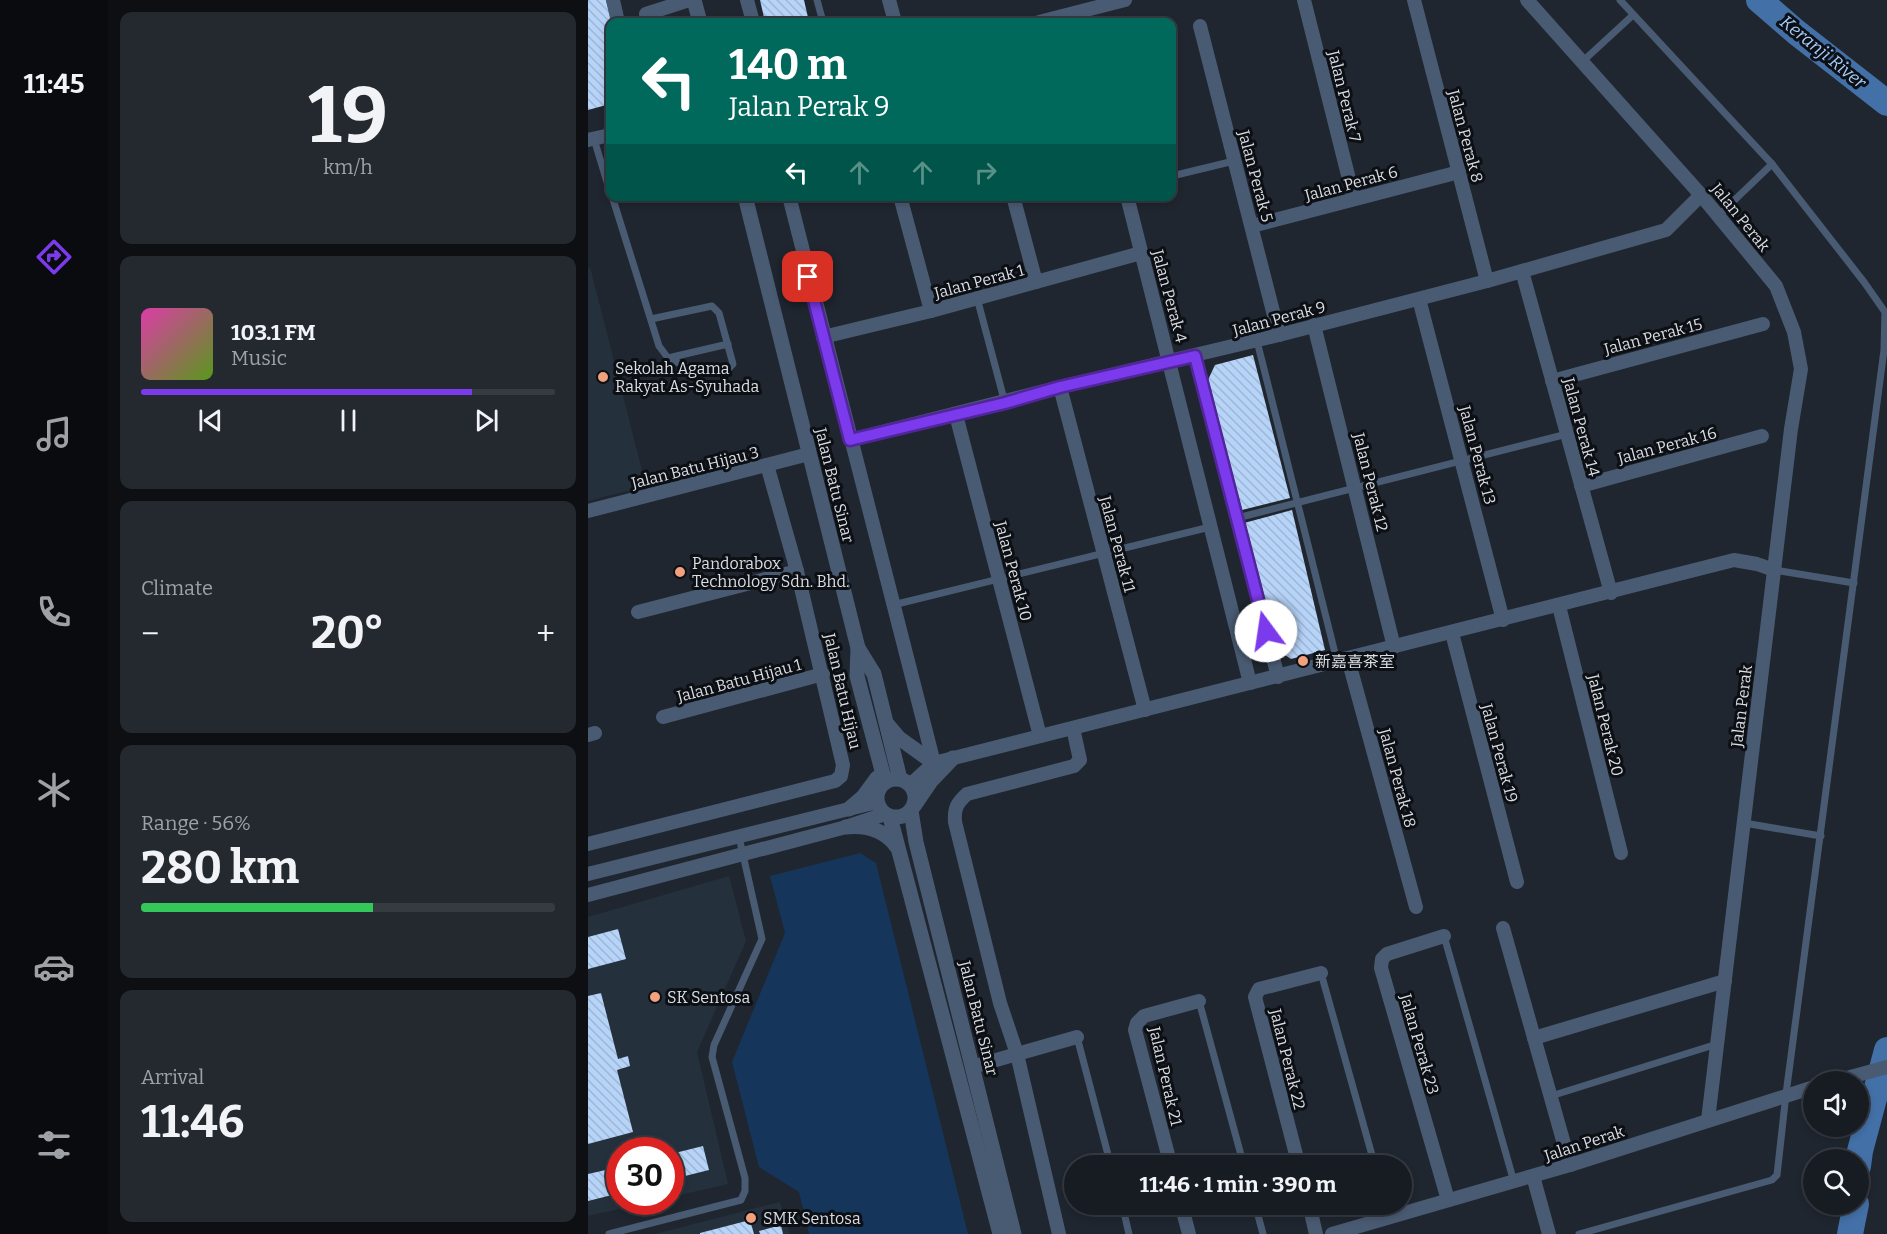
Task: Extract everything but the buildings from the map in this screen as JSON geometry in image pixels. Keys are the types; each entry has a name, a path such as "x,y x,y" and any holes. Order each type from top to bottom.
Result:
{"street":[{"path":"613,0 617,18"},
{"path":"642,0 647,18 697,11"},
{"path":"747,0 752,18"},
{"path":"889,0 894,18"},
{"path":"1079,17 1124,0"},
{"name":"Jalan Perak 7","path":"1304,0 1354,199"},
{"name":"Jalan Perak 8","path":"1414,0 1487,280"},
{"name":"Jalan Perak","path":"1412,1207 1448,1200 1514,1182 1708,1120 1791,429 1801,369 1794,332 1776,286 1701,195 1527,0"},
{"name":"Jalan Perak 5","path":"1200,26 1279,335"},
{"path":"591,140 606,136"},
{"name":"Jalan Perak 6","path":"1252,226 1459,172"},
{"name":"Jalan Perak 9","path":"850,440 1005,403 1060,387 1170,363 1419,299 1666,230 1701,195"},
{"name":"Jalan Batu Sinar","path":"746,201 858,648 857,675 881,763 898,782"},
{"name":"Jalan Batu Sinar","path":"790,201 823,337 934,763"},
{"path":"901,201 931,311"},
{"path":"1014,201 1036,282"},
{"name":"Jalan Perak 4","path":"1128,201 1250,683"},
{"name":"Jalan Perak 1","path":"823,337 931,311 1142,253"},
{"name":"Jalan Perak 14","path":"1522,271 1611,593"},
{"name":"Jalan Perak 13","path":"1419,299 1503,620"},
{"name":"Jalan Perak 15","path":"1552,381 1763,324"},
{"name":"Jalan Perak 12","path":"1314,325 1394,647"},
{"name":"Jalan Perak 4","path":"1195,356 1278,676"},
{"name":"Jalan Perak 11","path":"1060,387 1145,710"},
{"name":"Jalan Perak 10","path":"956,415 1040,736"},
{"name":"Jalan Perak 16","path":"1581,486 1762,436"},
{"name":"Jalan Batu Hijau 3","path":"588,511 809,454"},
{"name":"Jalan Batu Hijau","path":"588,844 835,781 841,776 843,765 823,674 767,465"},
{"path":"884,811 879,788 898,782 934,763 1734,560 1774,570"},
{"path":"638,612 797,571"},
{"name":"Jalan Perak 20","path":"1560,606 1621,853"},
{"name":"Jalan Perak 19","path":"1452,633 1517,882"},
{"path":"858,648 874,674 898,782 915,795 912,809"},
{"name":"Jalan Perak 18","path":"1343,660 1416,907"},
{"name":"Jalan Batu Hijau 1","path":"663,717 823,674"},
{"path":"886,722 899,738 934,763"},
{"path":"1059,1234 1017,1054 1000,1004 954,812 957,803 967,794 1074,766 1080,760 1073,728"},
{"path":"588,874 849,809 884,811 901,817 912,809 931,781 953,758"},
{"path":"849,809 874,785 881,763"},
{"name":"Jalan Batu Sinar","path":"912,809 916,842 1014,1234"},
{"path":"588,895 846,827 884,811"},
{"name":"Jalan Batu Sinar","path":"884,811 900,852 1000,1234"},
{"path":"846,827 862,825 877,830 893,842 900,852"},
{"path":"1503,928 1570,1165"},
{"name":"Jalan Perak 23","path":"1443,936 1388,954 1382,959 1381,968 1448,1200"},
{"name":"Jalan Perak 22","path":"1296,1155 1255,998 1259,989 1321,973"},
{"path":"1534,1038 1725,981"},
{"name":"Jalan Perak 21","path":"1167,1155 1135,1030 1137,1023 1144,1016 1199,1001"},
{"path":"972,1067 1077,1037"},
{"path":"1869,1071 1887,1067"},
{"path":"1708,1120 1803,1090"},
{"path":"1533,1176 1549,1234"},
{"path":"1184,1215 1189,1234"},
{"path":"1312,1215 1316,1234"},
{"name":"Jalan Perak","path":"1332,1234 1378,1215"}],"lane":[{"path":"817,0 822,18"},
{"path":"1579,1234 1772,1180 1777,1175 1884,350 1885,312 1772,164 1620,0"},
{"path":"1582,62 1633,15"},
{"path":"591,140 606,181"},
{"path":"1176,175 1234,161"},
{"path":"1718,216 1772,164"},
{"path":"614,201 659,346 669,358 700,373 728,369 733,364 719,313 712,306 651,319"},
{"path":"977,298 1005,403"},
{"path":"1257,340 1297,502 1343,660"},
{"path":"669,358 728,344"},
{"path":"1237,518 1567,434"},
{"path":"893,605 1210,527"},
{"path":"1774,570 1854,583"},
{"path":"1743,823 1821,836"},
{"path":"609,1234 741,1200 745,1191 745,1178 712,1058 714,1045 762,939 739,837"},
{"path":"1443,936 1514,1182"},
{"path":"1321,973 1372,1155"},
{"path":"1199,1001 1241,1155"},
{"path":"1077,1037 1108,1155"},
{"path":"1550,1096 1717,1044"},
{"path":"1125,1215 1129,1234"},
{"path":"1258,1215 1263,1234"}],"shaded area":[{"name":"Sekolah Agama Rakyat As-Syuhada","path":"590,267 646,486 588,501 588,268"},
{"path":"860,853 876,863 968,1234 809,1234 799,1192 759,1167 732,1062 785,933 770,876"},
{"name":"SK Sentosa","path":"729,876 746,941 697,1052 728,1184 684,1194 684,1137 606,1137 606,1212 588,1216 588,917"},
{"name":"SMK Sentosa","path":"780,1202 790,1234 655,1234"}],"waterway":[{"name":"Keranji River","path":"1759,0 1887,103"},
{"name":"Keranji River","path":"1861,1149 1887,1050"},
{"name":"Keranji River","path":"1850,1234 1854,1215"}],"place":[{"name":"Sekolah Agama Rakyat As-Syuhada","path":"603,377"},
{"name":"Pandorabox Technology Sdn. Bhd.","path":"680,572"},
{"name":"新嘉喜茶室","path":"1303,661"},
{"name":"SK Sentosa","path":"655,997"},
{"name":"SMK Sentosa","path":"751,1218"}],"route":[{"path":"808,277 850,440 1005,403 1060,387 1195,356 1266,631"}]}
